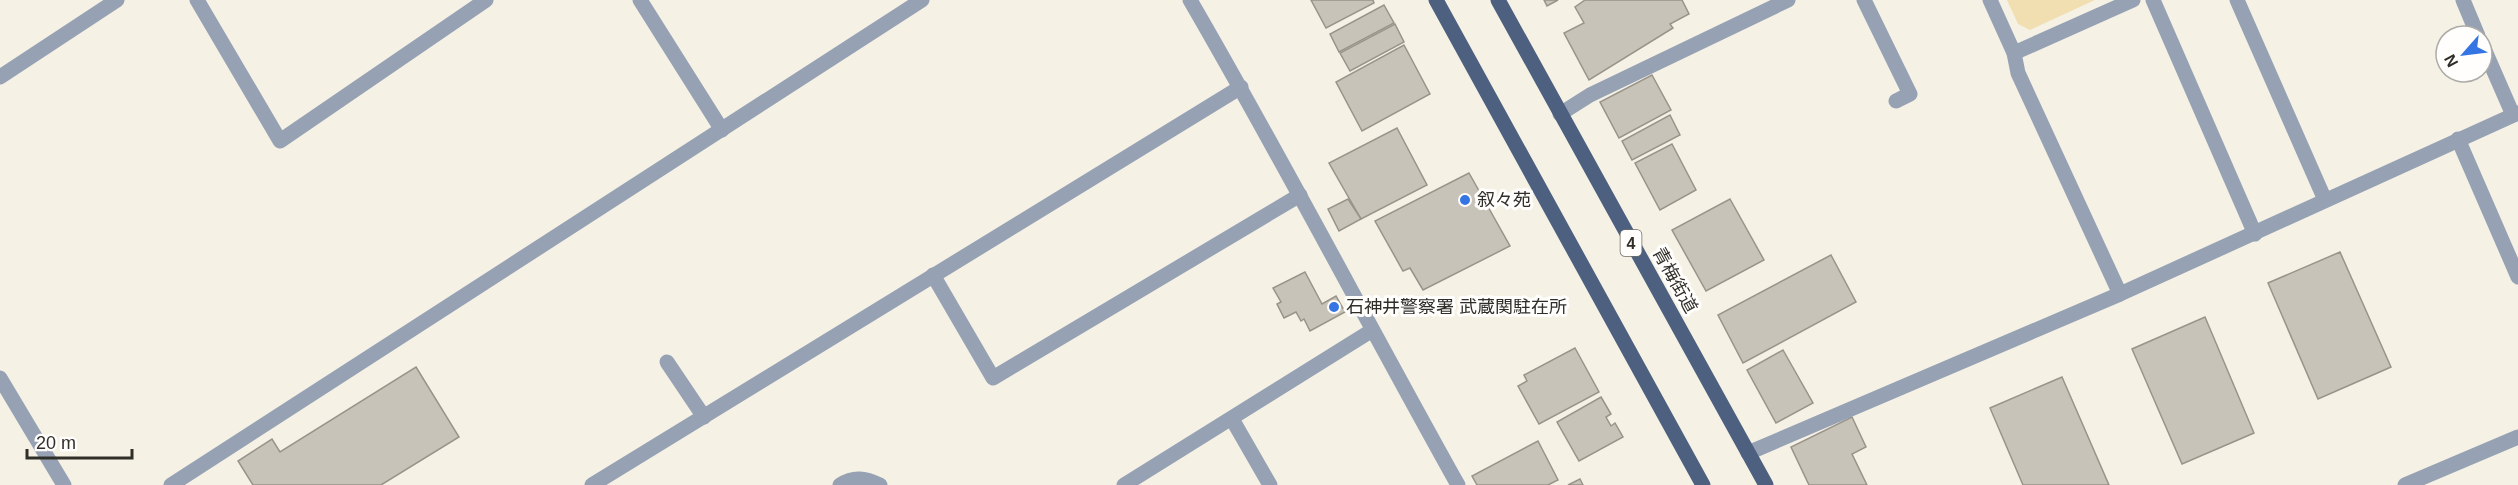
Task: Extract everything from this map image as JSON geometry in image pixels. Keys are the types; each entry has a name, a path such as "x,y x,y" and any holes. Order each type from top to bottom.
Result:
{"main road":[{"path":"1436,0 1703,485"},
{"name":"青梅街道","path":"1497,0 1766,485"}],"street":[{"path":"0,77 117,0"},
{"path":"197,0 280,141 486,0"},
{"path":"640,0 722,130"},
{"path":"171,485 922,0"},
{"path":"1190,0 1300,195 1371,331 1458,485"},
{"path":"1560,114 1590,95 1788,0"},
{"path":"1864,0 1910,94 1896,101"},
{"path":"1990,0 2014,53 2018,73 2120,294"},
{"path":"2014,53 2133,0"},
{"path":"2153,0 2255,234"},
{"path":"2237,0 2325,200"},
{"path":"2463,0 2473,24"},
{"path":"1748,453 2120,294 2516,114 2494,69"},
{"path":"592,485 1240,87"},
{"path":"2458,139 2518,277"},
{"path":"933,275 993,378 1300,195"},
{"path":"1124,485 1371,331"},
{"path":"667,362 704,417"},
{"path":"0,378 64,485"},
{"path":"1232,419 1270,485"},
{"path":"2404,485 2518,436"},
{"path":"840,485 850,478 868,479 880,485"}],"shaded area":[{"path":"2007,0 2095,0 2030,30 2018,24"}],"building":[{"path":"1311,0 1373,0 1374,3 1326,28"},
{"path":"1544,0 1558,0 1547,6"},
{"path":"1585,0 1682,0 1689,14 1670,24 1673,28 1589,80 1564,33 1584,23 1575,7"},
{"path":"1384,5 1394,23 1339,52 1330,34"},
{"path":"1395,24 1404,42 1350,71 1340,53"},
{"path":"1404,45 1430,94 1362,131 1336,82"},
{"path":"1652,75 1671,110 1619,138 1600,102"},
{"path":"1670,115 1680,135 1632,160 1622,141"},
{"path":"1397,128 1427,185 1361,219 1329,163"},
{"path":"1672,144 1696,190 1660,210 1635,163"},
{"path":"1469,173 1510,246 1423,290 1410,268 1403,271 1375,221"},
{"path":"1348,199 1361,219 1339,231 1328,209"},
{"path":"1730,199 1764,260 1706,291 1672,230"},
{"path":"2340,252 2391,367 2318,399 2268,283"},
{"path":"1831,255 1856,302 1743,363 1718,315"},
{"path":"1305,272 1322,304 1336,296 1345,312 1310,331 1304,319 1301,321 1296,312 1284,318 1277,304 1281,302 1273,288"},
{"path":"2205,317 2254,433 2182,464 2132,349"},
{"path":"1575,348 1599,392 1539,424 1518,386 1527,381 1524,375"},
{"path":"1783,350 1813,403 1776,423 1747,370"},
{"path":"416,367 459,437 381,485 253,485 238,461 272,439 280,452"},
{"path":"2062,377 2109,485 2023,485 1990,408"},
{"path":"1601,397 1611,414 1606,417 1611,426 1615,423 1623,437 1579,461 1557,422"},
{"path":"1852,417 1866,447 1852,454 1867,485 1809,485 1791,447"},
{"path":"1538,441 1558,480 1548,485 1477,485 1472,476"},
{"path":"1580,479 1583,485 1568,485"}],"place":[{"name":"叙々苑","path":"1465,200"},
{"name":"石神井警察署 武蔵関駐在所","path":"1334,307"}]}
